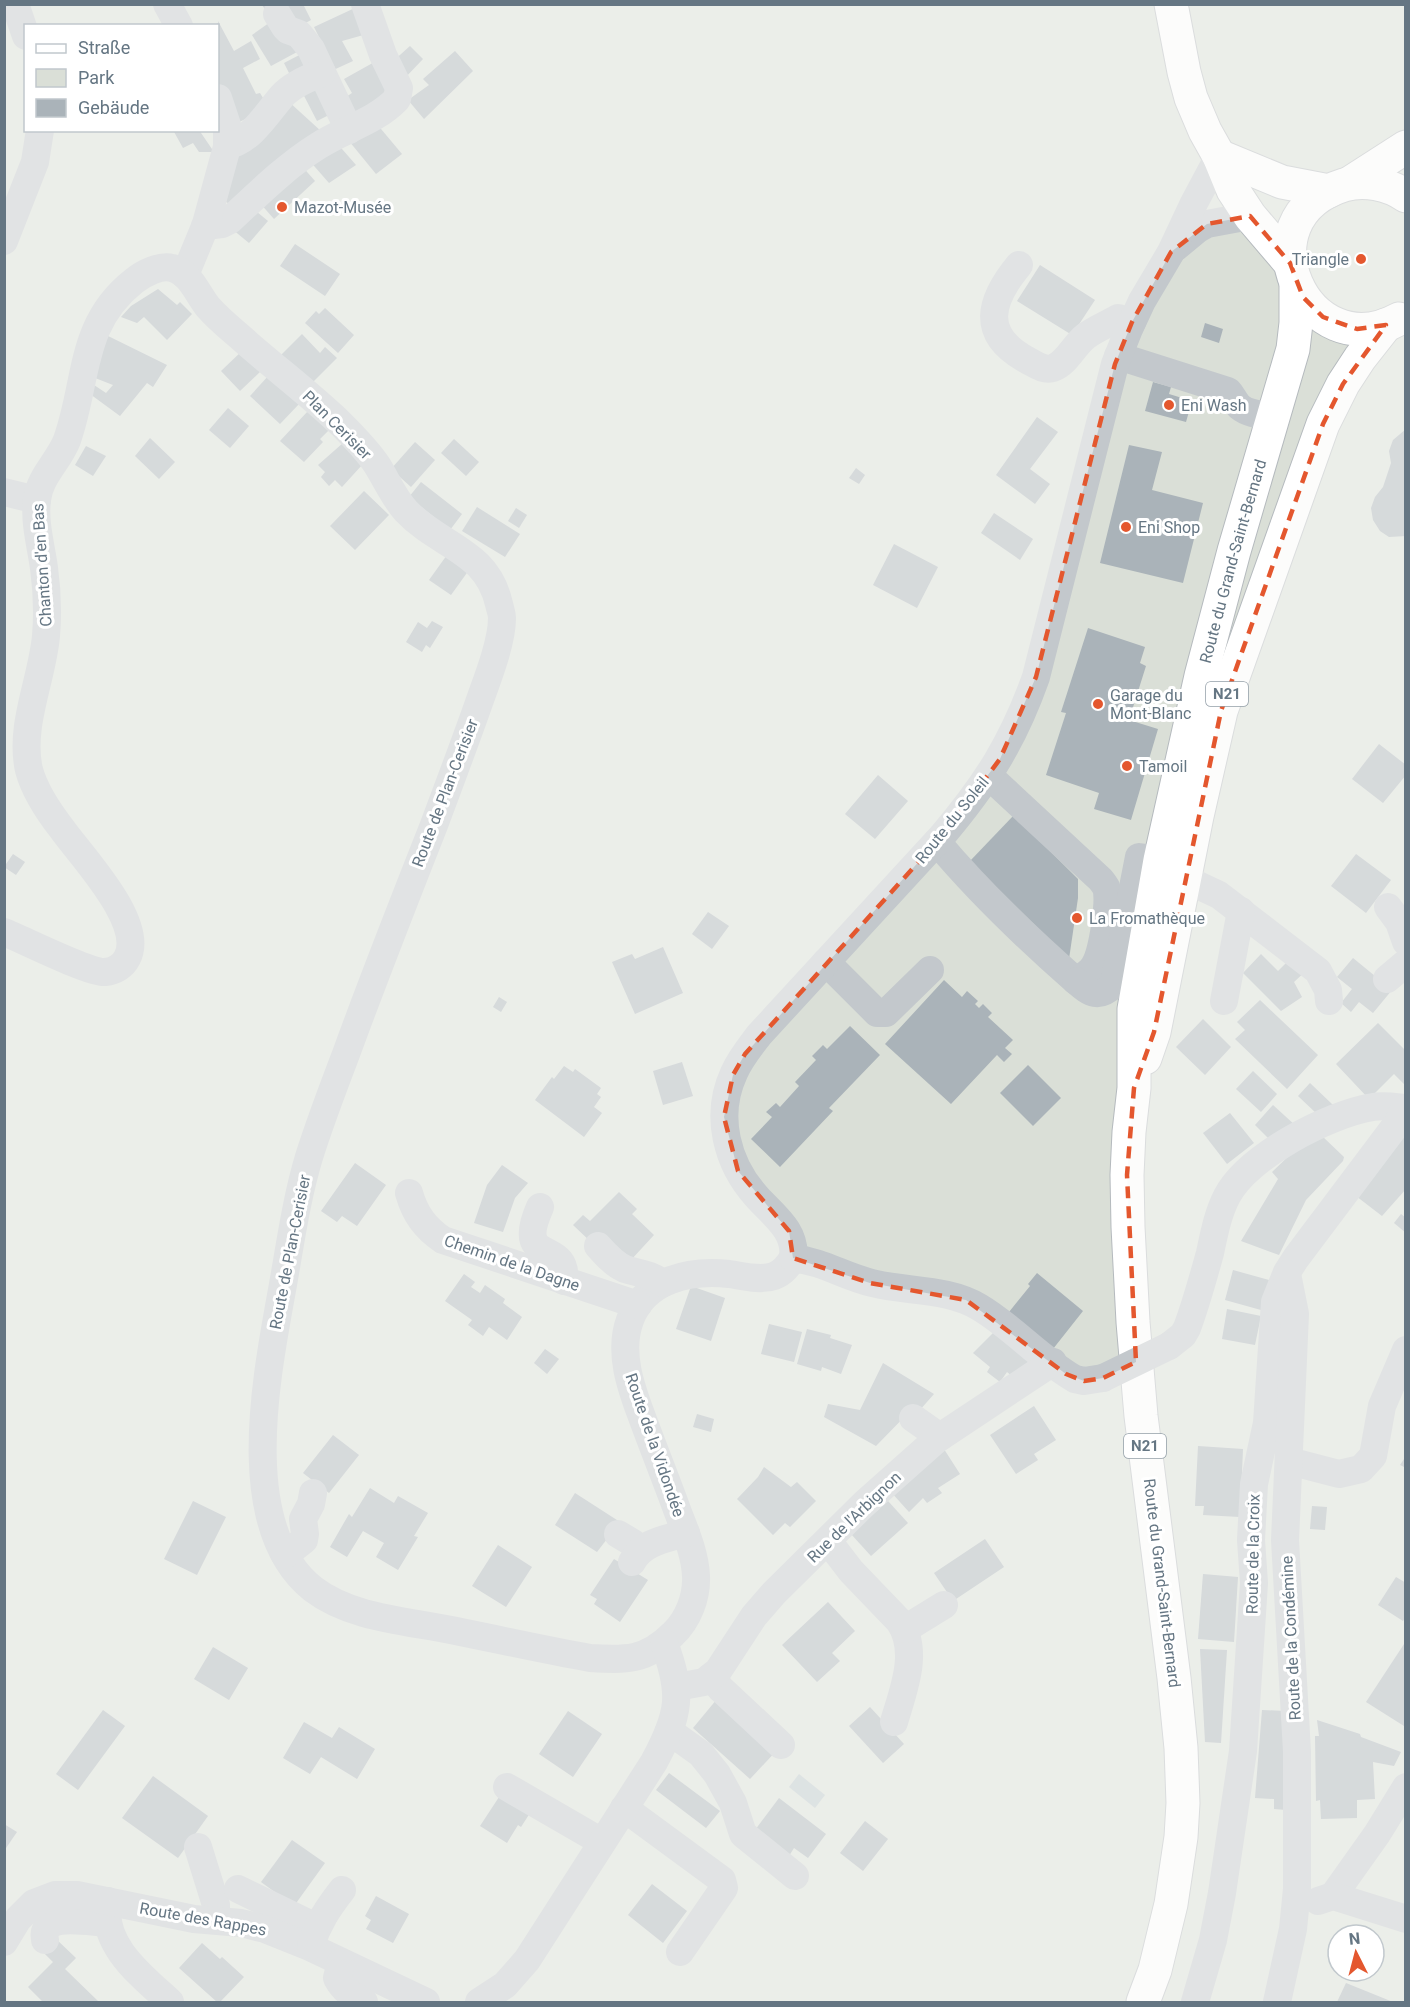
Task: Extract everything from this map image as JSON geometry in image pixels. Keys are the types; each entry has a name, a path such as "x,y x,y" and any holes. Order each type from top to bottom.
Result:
{"main road":[{"path":"1171,4 1191,98 1205,131 1220,156 1233,190 1293,274"},
{"name":"Route du Grand-Saint-Bernard","path":"1143,2002 1155,1970 1171,1904 1183,1803 1174,1678 1141,1416 1128,1227 1127,1175 1134,1088 1154,1032 1161,865 1206,655 1293,349 1296,323 1289,249 1292,237 1301,216 1317,198 1406,147"},
{"path":"1220,156 1282,182 1339,187 1377,183 1406,196"},
{"name":"Route du Grand-Saint-Bernard","path":"1293,274 1313,309 1334,323 1358,329 1396,320"},
{"name":"Route du Grand-Saint-Bernard","path":"1161,865 1221,711 1323,424 1343,384 1360,358 1396,320"}],"street":[{"path":"15,4 24,30"},
{"path":"167,4 178,24"},
{"path":"206,226 222,224 230,220 299,159 328,139 366,122 392,104 399,94 397,83 383,56 365,4"},
{"path":"277,14 288,30 305,39 349,130"},
{"path":"228,145 236,144 245,137 292,88 322,73"},
{"path":"176,271 206,226 218,186 228,145 227,125 219,101"},
{"path":"4,241 35,162 40,132"},
{"name":"Route du Soleil","path":"793,1258 795,1248 789,1231 746,1184 730,1154 724,1117 726,1098 733,1075 744,1054 968,806 989,776 1012,734 1036,677 1118,356 1156,274 1171,252 1220,156"},
{"name":"Route du Soleil","path":"1171,252 1207,224 1250,216"},
{"path":"1019,265 1003,285 993,319 1004,342 1021,356 1043,368 1050,369 1060,364 1086,336 1118,318 1132,322"},
{"name":"Chanton d'en Bas","path":"4,932 96,972 116,969 124,964 129,956 129,934 119,907 50,814 33,783 29,768 26,741 43,658 47,595 37,520 17,501 41,483 61,453 74,417 87,351 111,304 145,273 176,271"},
{"name":"Plan Cerisier","path":"176,271 220,321 322,406 358,441 374,460 406,512 437,537 469,556 488,574"},
{"path":"1118,356 1228,392 1235,398 1242,410 1274,417"},
{"name":"Route de Plan-Cerisier","path":"488,574 497,593 502,617 494,658 458,761 320,1124 300,1191 270,1359 263,1415 263,1468 267,1499 273,1528 293,1568 312,1588 341,1604 365,1612 590,1658 636,1657 652,1652 664,1643"},
{"path":"989,776 1106,887 1108,909 1098,956 1094,967 1076,981"},
{"path":"937,842 979,889 1030,940 1092,993 1101,994 1114,984 1161,865 1219,895 1318,971 1328,990 1329,1001"},
{"path":"1388,908 1399,922 1406,942"},
{"path":"1224,1001 1241,911"},
{"path":"826,962 876,1013 881,1015 886,1013 930,970"},
{"path":"793,1258 819,1262 870,1283 966,1300 990,1315 1075,1379 1084,1381 1103,1378 1169,1346 1188,1328 1221,1209 1234,1184 1253,1164 1290,1140 1318,1126 1373,1107 1405,1108"},
{"name":"Route de la Croix","path":"1195,2002 1213,1940 1222,1893 1243,1751 1254,1583 1251,1540 1254,1484 1267,1424 1275,1302 1287,1272 1399,1121 1405,1108"},
{"name":"Chemin de la Dagne","path":"409,1193 420,1220 431,1232 443,1240 638,1305"},
{"path":"540,1207 533,1222 532,1238 534,1244 562,1263 564,1281"},
{"path":"598,1246 614,1262 624,1268 651,1275 663,1283"},
{"name":"Route de la Vidondée","path":"664,1643 677,1630 692,1604 696,1576 686,1533 638,1406 628,1372 626,1336 630,1320 638,1305 649,1293 677,1277 705,1272 765,1278 782,1272 793,1258"},
{"name":"Route de la Condémine","path":"1277,2002 1296,1908 1297,1752 1285,1540 1295,1314 1287,1272"},
{"path":"1289,1461 1339,1474 1361,1469 1373,1456 1382,1406 1406,1350"},
{"name":"Rue de l'Arbignon","path":"711,1677 754,1616 774,1593 865,1503 940,1437 1053,1362"},
{"path":"913,1418 940,1437"},
{"path":"285,1555 304,1540 303,1519 313,1493"},
{"path":"630,1549 686,1533"},
{"path":"828,1541 851,1571 905,1629 909,1661 908,1678 894,1722"},
{"path":"905,1629 944,1605"},
{"path":"479,2002 499,1990 516,1974 654,1762 669,1731 677,1687 664,1643"},
{"path":"677,1687 695,1684 711,1677 781,1745"},
{"path":"669,1731 701,1754 717,1774 733,1803 739,1828 743,1834 795,1876"},
{"path":"507,1787 602,1842"},
{"path":"1333,1896 1377,1834 1406,1787"},
{"path":"624,1808 724,1883 724,1888 680,1952"},
{"path":"198,1847 216,1905 216,1920"},
{"path":"238,1889 314,1937 324,1912 342,1890"},
{"name":"Route des Rappes","path":"4,1942 26,1910 44,1898 66,1894 108,1912 216,1920 314,1937 341,1962 426,2002"},
{"path":"1296,1908 1333,1896 1406,1919"},
{"path":"45,1940 46,1929 58,1920 108,1912 111,1935 119,1951 170,2002"},
{"path":"341,1962 337,1978 341,1987 364,2002"}],"highlighted area":[{"path":"1250,216 1290,263 1303,297 1323,317 1357,329 1386,325 1343,384 1323,424 1221,711 1154,1032 1134,1088 1127,1175 1136,1362 1103,1378 1084,1381 1066,1374 966,1300 870,1283 793,1258 789,1231 738,1171 724,1117 733,1075 745,1054 942,836 1000,759 1036,677 1115,364 1132,322 1171,252 1207,224"}],"green space":[{"path":"5,5 1405,5 1405,2002 5,2002"}],"shaded area":[{"path":"799,1774 825,1795 815,1808 789,1787"}],"building":[{"path":"261,4 303,4 311,20 291,31 269,14"},
{"path":"357,7 367,34 342,41 353,61 329,72 322,43 314,27"},
{"path":"276,18 297,52 271,66 252,35"},
{"path":"218,21 234,51 251,41 260,59 243,68 256,94 260,93 269,108 237,123 219,84 219,24 216,24"},
{"path":"410,46 423,59 403,80 391,63"},
{"path":"307,51 317,71 294,83 284,63"},
{"path":"455,51 473,71 424,119 408,100 429,85 423,79"},
{"path":"378,60 395,93 350,122 340,101 352,93 344,79"},
{"path":"320,77 337,111 317,121 300,88"},
{"path":"288,101 322,132 235,207 226,202 237,155"},
{"path":"376,123 402,154 376,174 349,141"},
{"path":"174,132 200,132 214,152 199,152 193,143 183,148"},
{"path":"335,141 356,165 329,183 308,159"},
{"path":"300,164 315,181 274,219 259,202"},
{"path":"251,207 268,221 249,243 232,229"},
{"path":"295,244 340,274 325,296 280,266"},
{"path":"1040,265 1095,300 1072,335 1017,301"},
{"path":"158,289 177,305 180,302 192,314 167,340 144,317 137,323 121,317 131,306"},
{"path":"325,308 354,335 338,353 305,323 316,311 319,314"},
{"path":"1205,323 1223,329 1219,343 1201,337"},
{"path":"104,334 167,365 153,387 147,383 120,416 90,394 94,385 106,393 113,385 90,376"},
{"path":"302,334 320,353 325,347 337,358 308,387 281,355"},
{"path":"243,350 262,370 240,391 221,371"},
{"path":"270,374 300,403 280,424 250,396"},
{"name":"Eni Wash","path":"1153,382 1171,387 1169,394 1192,401 1186,422 1145,411"},
{"path":"228,408 249,426 230,448 209,430"},
{"path":"308,411 329,430 320,439 323,442 304,462 280,441"},
{"path":"1037,417 1058,432 1030,469 1050,484 1035,504 996,475"},
{"path":"1406,429 1406,536 1389,537 1380,531 1373,520 1371,508 1375,497 1383,487 1391,463 1389,451 1393,440"},
{"path":"150,438 175,462 159,479 135,456"},
{"path":"454,439 479,462 466,476 441,453"},
{"path":"415,442 435,460 411,487 391,469"},
{"path":"343,443 362,465 342,487 335,480 329,486 321,477 325,472 318,465"},
{"path":"1129,445 1162,452 1152,490 1203,503 1183,583 1100,563"},
{"path":"86,446 106,456 93,476 75,465"},
{"path":"856,468 865,475 859,484 849,478"},
{"path":"421,482 462,514 450,530 409,497"},
{"path":"364,491 389,515 355,550 330,526"},
{"path":"477,507 520,534 505,557 462,531"},
{"path":"516,508 527,515 519,528 508,521"},
{"path":"994,513 1033,539 1020,560 981,533"},
{"path":"894,544 938,567 917,608 873,585"},
{"path":"447,555 469,570 451,595 429,580"},
{"path":"432,621 443,627 430,648 426,645 422,652 406,642 418,622 427,628"},
{"name":"Garage du Mont-Blanc","path":"1088,628 1145,647 1140,663 1146,666 1129,720 1158,729 1131,820 1094,809 1099,793 1046,775 1066,713 1061,712"},
{"path":"1379,744 1406,765 1406,775 1383,803 1352,779"},
{"path":"878,775 908,801 875,839 845,814"},
{"path":"1014,815 1078,879 1078,898 1069,959 970,861"},
{"path":"13,854 25,862 16,875 4,867"},
{"path":"1356,854 1391,880 1366,913 1331,886"},
{"path":"708,912 729,926 712,949 692,934"},
{"path":"663,947 683,993 635,1014 612,962 632,954 635,959"},
{"path":"1261,954 1278,971 1293,956 1308,969 1294,982 1302,997 1281,1011 1243,973"},
{"path":"1353,958 1392,990 1373,1013 1359,1002 1351,1012 1341,1003 1352,989 1337,977"},
{"path":"944,980 962,997 967,991 978,1001 975,1004 979,1008 983,1004 992,1013 988,1017 1013,1040 1005,1048 1012,1054 1004,1062 997,1055 951,1104 885,1044"},
{"path":"499,997 507,1002 501,1012 493,1007"},
{"path":"1260,1000 1318,1055 1287,1089 1235,1039 1245,1030 1237,1022"},
{"path":"1203,1019 1231,1047 1205,1075 1176,1047"},
{"path":"1378,1023 1406,1051 1406,1086 1394,1074 1369,1099 1336,1064"},
{"path":"850,1026 880,1055 829,1108 833,1111 780,1167 751,1139 772,1117 766,1112 776,1103 780,1107 799,1086 795,1082 816,1060 812,1056 823,1045 827,1049"},
{"path":"682,1062 693,1096 663,1105 653,1071"},
{"path":"1028,1065 1061,1098 1033,1126 1000,1093"},
{"path":"564,1066 573,1072 575,1069 601,1088 597,1094 601,1097 594,1107 602,1113 584,1137 535,1100 552,1077 554,1079"},
{"path":"1253,1071 1277,1094 1261,1112 1236,1089"},
{"path":"1310,1083 1333,1105 1317,1114 1298,1096"},
{"path":"1273,1105 1296,1126 1270,1140 1255,1125"},
{"path":"1230,1113 1254,1143 1227,1164 1203,1133"},
{"path":"1406,1132 1406,1189 1382,1216 1356,1196"},
{"path":"1322,1136 1344,1157 1343,1161 1306,1200 1279,1255 1241,1241 1278,1179 1272,1172 1297,1148"},
{"path":"355,1163 386,1185 357,1226 342,1216 337,1222 321,1211"},
{"path":"502,1165 528,1183 515,1198 503,1232 474,1223 487,1185"},
{"path":"619,1192 637,1209 632,1214 654,1235 630,1261 592,1243 573,1225 583,1215 590,1221"},
{"path":"1401,1214 1406,1218 1406,1233 1394,1223"},
{"path":"1233,1270 1269,1280 1261,1310 1225,1300"},
{"path":"1037,1273 1083,1311 1053,1349 1009,1312 1030,1286 1028,1284"},
{"path":"464,1274 475,1282 471,1287 480,1293 485,1285 505,1299 503,1303 522,1317 507,1340 489,1327 483,1336 468,1325 472,1320 445,1301"},
{"path":"691,1286 725,1298 711,1341 676,1329"},
{"path":"1227,1309 1261,1316 1255,1345 1222,1339"},
{"path":"769,1324 802,1332 794,1362 761,1354"},
{"path":"807,1329 831,1335 830,1338 852,1345 841,1374 822,1367 821,1371 797,1364"},
{"path":"996,1330 1033,1365 1013,1377 1007,1372 1000,1382 987,1372 990,1367 973,1353"},
{"path":"545,1349 559,1359 547,1374 534,1363"},
{"path":"883,1363 934,1394 919,1411 913,1408 876,1446 824,1417 828,1404 860,1410"},
{"path":"1034,1406 1056,1440 1034,1454 1038,1460 1016,1474 990,1435"},
{"path":"697,1414 714,1419 711,1432 693,1427"},
{"path":"333,1435 359,1455 329,1493 303,1473"},
{"path":"942,1446 960,1474 938,1488 942,1493 927,1503 923,1498 909,1512 891,1492"},
{"path":"1198,1446 1243,1449 1240,1517 1203,1515 1204,1506 1195,1506"},
{"path":"1406,1456 1406,1468 1400,1465"},
{"path":"764,1467 791,1487 797,1482 816,1501 790,1527 785,1523 773,1535 737,1499 758,1477"},
{"path":"370,1488 394,1503 398,1496 428,1513 414,1536 418,1537 398,1570 376,1557 384,1543 363,1531 347,1557 330,1547 349,1514 352,1517"},
{"path":"575,1493 620,1522 597,1552 555,1525"},
{"path":"193,1501 226,1517 197,1575 164,1559"},
{"path":"888,1501 908,1523 871,1556 851,1534"},
{"path":"1312,1506 1327,1507 1325,1530 1310,1529"},
{"path":"985,1539 1004,1567 953,1601 934,1573"},
{"path":"498,1545 532,1567 506,1607 472,1586"},
{"path":"614,1559 648,1580 620,1622 594,1604 597,1599 590,1595"},
{"path":"1203,1574 1238,1577 1234,1642 1198,1639"},
{"path":"1396,1577 1406,1583 1406,1616 1403,1621 1378,1605"},
{"path":"828,1602 855,1631 832,1653 840,1661 817,1682 782,1645"},
{"path":"1406,1641 1406,1723 1404,1726 1366,1702"},
{"path":"213,1647 248,1668 229,1700 194,1679"},
{"path":"1200,1649 1227,1650 1221,1743 1205,1742"},
{"path":"717,1699 778,1749 750,1779 693,1728"},
{"path":"870,1707 904,1744 883,1763 849,1726"},
{"path":"103,1710 125,1726 78,1790 56,1774"},
{"path":"1262,1710 1285,1711 1287,1810 1274,1809 1274,1799 1255,1798"},
{"path":"568,1711 602,1734 573,1777 539,1754"},
{"path":"1317,1720 1360,1734 1361,1737 1401,1752 1394,1766 1373,1762 1375,1799 1357,1800 1357,1818 1321,1819 1320,1800 1316,1801 1315,1736 1319,1736"},
{"path":"304,1722 332,1738 339,1727 375,1749 357,1779 321,1757 310,1774 283,1758"},
{"path":"669,1773 720,1811 706,1828 656,1790"},
{"path":"153,1776 208,1816 178,1858 122,1818"},
{"path":"501,1794 530,1813 521,1827 518,1825 507,1843 480,1826"},
{"path":"779,1798 826,1834 808,1858 794,1848 789,1856 755,1830"},
{"path":"865,1821 888,1839 863,1871 840,1853"},
{"path":"4,1824 17,1832 4,1851"},
{"path":"292,1840 325,1863 294,1906 261,1882"},
{"path":"652,1884 687,1911 663,1943 628,1915"},
{"path":"376,1896 409,1914 393,1943 366,1929 371,1920 365,1916"},
{"path":"55,1938 76,1958 65,1969 99,2002 43,2002 28,1987 53,1962 42,1951"},
{"path":"202,1943 244,1977 220,2002 217,2002 179,1968"},
{"path":"1346,1983 1393,2002 1337,2002"}],"place":[{"name":"Mazot-Musée","path":"282,207"},
{"name":"Triangle","path":"1361,259"},
{"name":"Eni Wash","path":"1169,405"},
{"name":"Eni Shop","path":"1126,527"},
{"name":"Garage du Mont-Blanc","path":"1098,704"},
{"name":"Tamoil","path":"1127,766"},
{"name":"La Fromathèque","path":"1077,918"}]}
